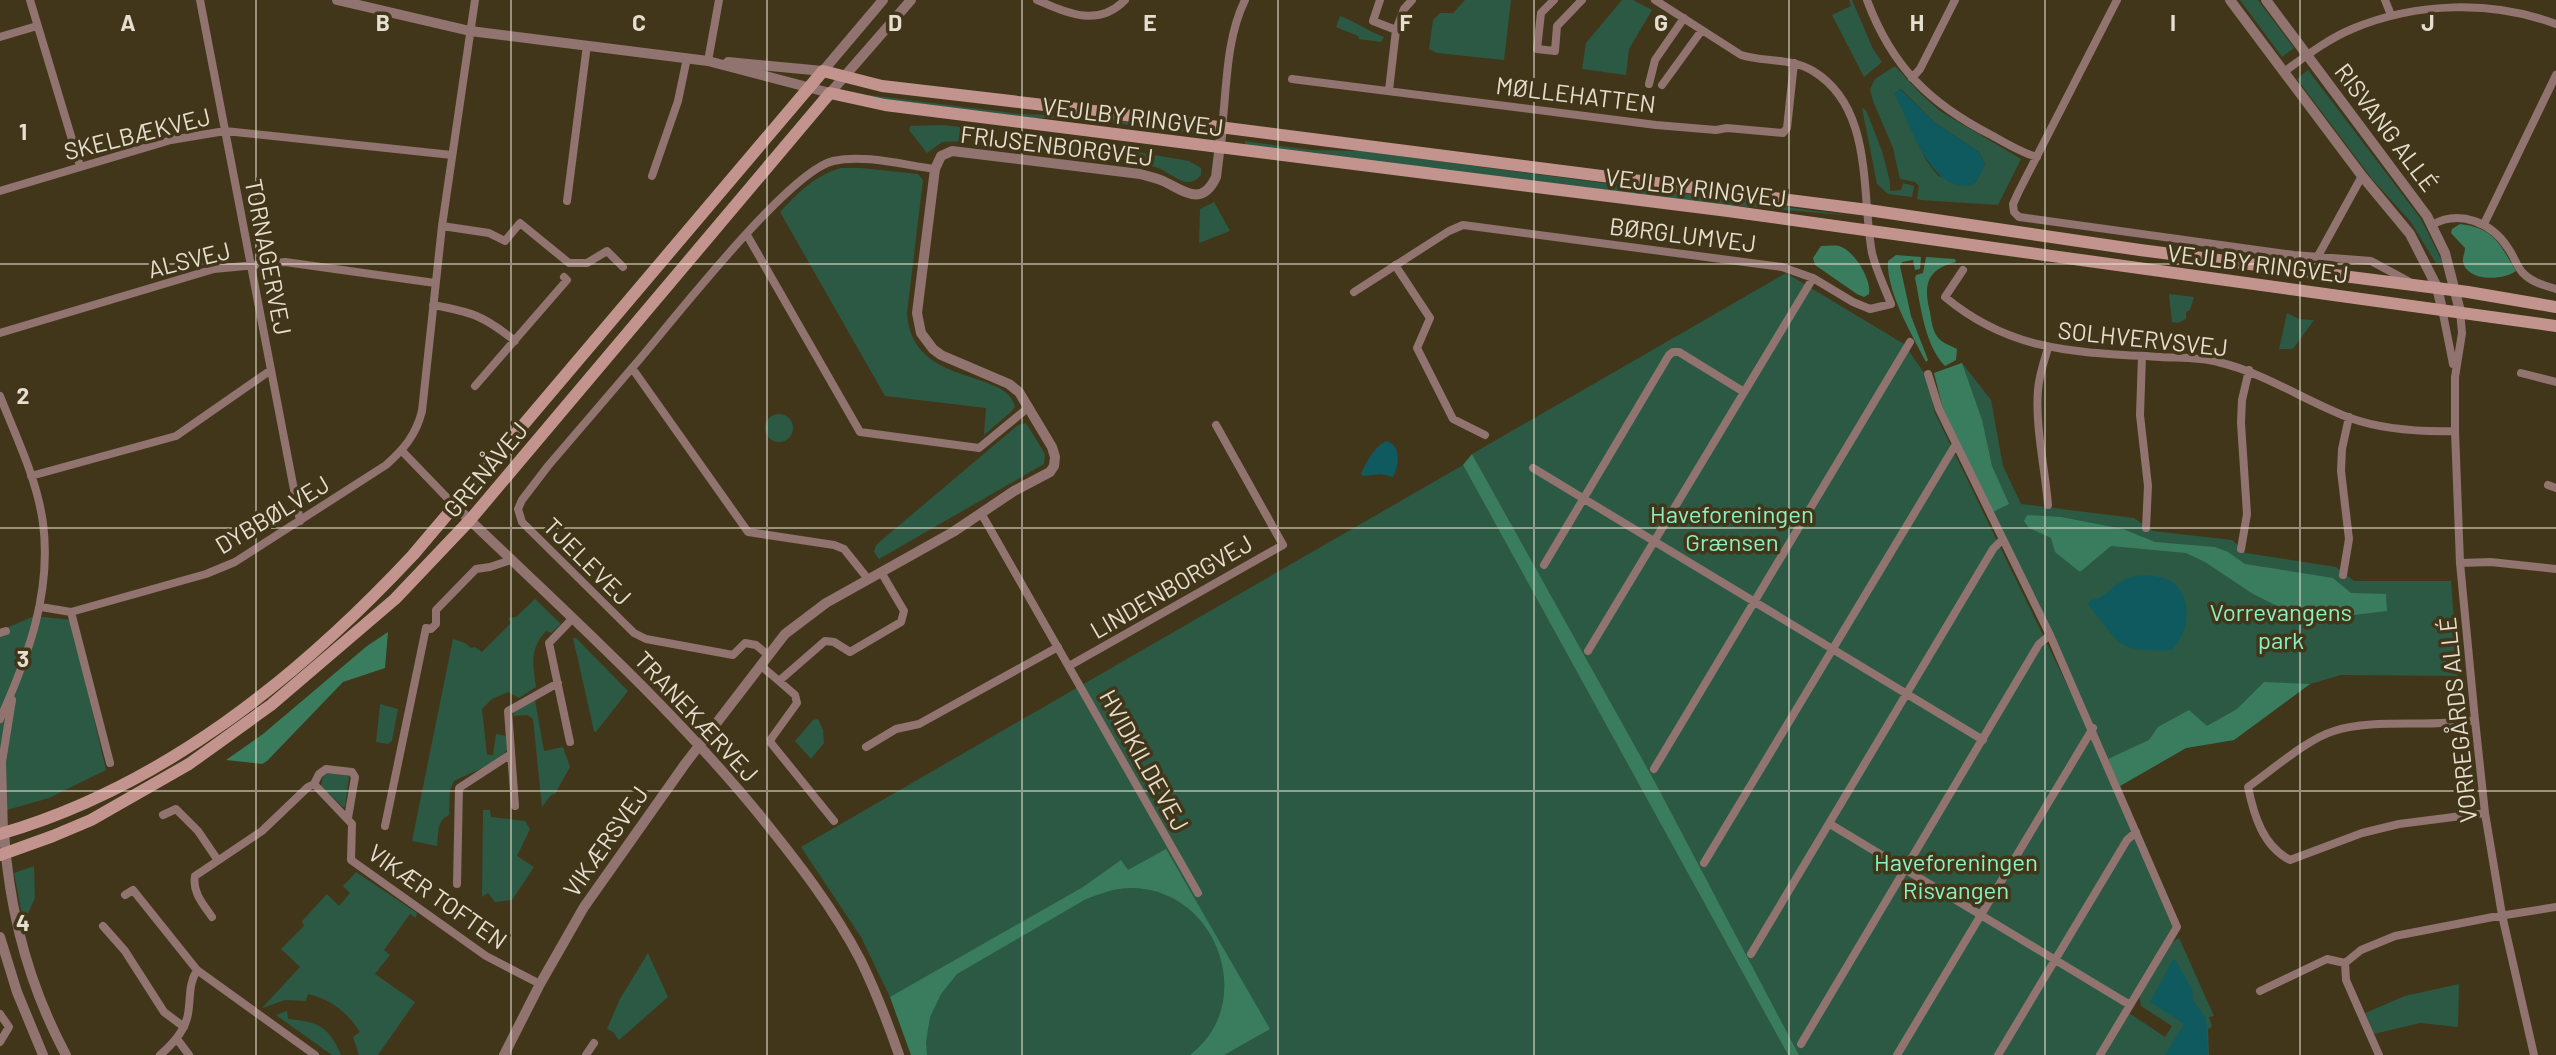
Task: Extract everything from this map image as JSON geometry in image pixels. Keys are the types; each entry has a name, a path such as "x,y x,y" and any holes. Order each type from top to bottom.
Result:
{"main road":[{"name":"VEJLBY RINGVEJ","path":"823,71 882,86 1868,210 2127,248 2437,287 2556,307"},
{"name":"GRENÅVEJ","path":"2,833 51,816 120,786 181,752 271,687 327,640 383,587 455,506 823,71"},
{"name":"VEJLBY RINGVEJ","path":"830,93 885,105 1870,231 2556,326"},
{"name":"GRENÅVEJ","path":"3,854 95,817 160,782 226,738 298,683 360,630 418,576 470,520 830,93"}],"street":[{"path":"30,0 80,166"},
{"name":"TORNAGERVEJ","path":"200,0 300,522"},
{"path":"337,0 470,31 708,61 830,93"},
{"path":"402,451 418,425 422,411 442,226 475,0"},
{"path":"708,61 719,0"},
{"name":"GRENÅVEJ","path":"823,71 883,0"},
{"name":"GRENÅVEJ","path":"830,93 911,0"},
{"path":"1037,0 1075,15 1091,17 1108,12 1125,0"},
{"path":"1222,128 1230,49 1234,28 1245,0"},
{"path":"1380,0 1373,21 1396,30"},
{"path":"1390,90 1396,30 1404,9 1412,0"},
{"path":"1554,0 1541,13 1537,49 1555,51 1557,26 1582,0"},
{"path":"1655,0 1741,55 1794,63 1812,70 1832,85 1850,111 1861,156 1870,231"},
{"path":"1867,0 1881,31 1912,78 1950,113 2037,158 2117,0"},
{"path":"1912,78 1920,69 1955,0"},
{"name":"RISVANG ALLÉ","path":"2230,0 2362,176 2410,234 2437,287 2442,309"},
{"name":"RISVANG ALLÉ","path":"2266,0 2432,225 2445,253 2460,311"},
{"path":"2385,0 2391,15"},
{"path":"2285,71 2352,29 2391,15 2480,3 2556,24"},
{"path":"1649,84 1655,60 1684,18"},
{"path":"0,37 37,26"},
{"path":"1662,85 1702,30"},
{"path":"566,201 587,45"},
{"path":"652,176 678,101 687,58"},
{"path":"708,61 752,62 823,71"},
{"name":"MØLLEHATTEN","path":"1292,79 1656,125 1783,133 1787,128 1794,63"},
{"path":"2484,224 2556,75"},
{"name":"FRIJSENBORGVEJ","path":"1052,446 1019,392 1009,384 941,355 921,333 917,313 935,169 941,156 952,150 1140,174 1196,195 1213,185 1222,128"},
{"name":"SKELBÆKVEJ","path":"0,191 171,140 225,131 452,155"},
{"name":"VEJLBY RINGVEJ","path":"2037,158 2013,204 2014,212 2019,217 2294,255 2371,261 2414,284"},
{"name":"TJELEVEJ","path":"768,655 756,645 745,643 733,655 646,639 634,633 538,539 519,516 518,509 548,466 747,235 799,181 816,168 833,162 852,160 935,169"},
{"name":"RISVANG ALLÉ","path":"2318,256 2362,176"},
{"path":"2432,225 2451,219 2484,224 2509,249 2523,273 2540,285 2556,289"},
{"path":"442,226 489,233 505,241 520,223 569,263 587,263 607,251 623,267"},
{"name":"BØRGLUMVEJ","path":"1354,292 1449,231 1463,225 1771,265 1813,278 1870,309 1891,304 1873,255 1870,231"},
{"path":"747,235 860,432 979,448 1029,407"},
{"name":"ALSVEJ","path":"0,333 214,269 250,264 285,262 435,283"},
{"path":"1395,265 1430,318 1417,348 1453,419 1485,435"},
{"name":"SOLHVERVSVEJ","path":"1963,270 1945,297 1959,309 2002,332 2048,348 2215,361 2249,370 2349,417 2392,428 2455,431"},
{"path":"475,386 568,281 564,277"},
{"path":"1588,651 1813,278"},
{"path":"432,305 477,314 515,341"},
{"name":"VORREGÅRDS ALLÉ","path":"2442,309 2455,377"},
{"name":"VORREGÅRDS ALLÉ","path":"2460,311 2462,336 2455,377 2455,431 2460,563 2474,720 2485,813 2502,915 2534,1055"},
{"path":"1654,769 1910,342"},
{"path":"2048,348 2040,373 2038,391 2048,505"},
{"path":"1544,565 1669,355 1679,352 1744,392"},
{"path":"2142,356 2140,415 2148,486 2146,528"},
{"path":"632,368 748,532 834,545 844,549 868,579"},
{"path":"32,476 176,436 271,370"},
{"path":"2241,549 2247,514 2241,422 2242,400 2249,370"},
{"path":"2521,373 2556,382"},
{"path":"1928,374 1939,409 2050,635 2178,927 2100,1055"},
{"path":"0,396 32,476 43,521 45,543 41,607 3,721 3,854 23,949 35,985 66,1055"},
{"path":"2343,575 2348,538 2341,471 2342,449 2349,417"},
{"name":"LINDENBORGVEJ","path":"1069,666 1283,545 1216,425"},
{"path":"1704,863 1956,443"},
{"name":"VIKÆRSVEJ","path":"504,1055 584,907 661,797 785,634 803,619 868,579 953,532 1052,470 1056,460 1052,446"},
{"name":"TRANEKÆRVEJ","path":"402,451 701,745 788,850 837,919 879,1000 899,1055"},
{"name":"DYBBØLVEJ","path":"41,607 71,612 206,574 235,562 386,465 402,451"},
{"path":"1533,468 1983,740"},
{"name":"HVIDKILDEVEJ","path":"981,513 1198,892"},
{"path":"1751,954 1993,549 2002,540"},
{"path":"385,826 426,628 431,629 436,624 436,610 476,569 511,560"},
{"path":"2460,563 2491,562 2556,569"},
{"path":"779,681 821,643 834,642 850,652 901,622 904,611 881,572"},
{"path":"71,612 110,763"},
{"path":"570,742 549,643 573,618"},
{"path":"1801,1044 2039,644 2050,635"},
{"path":"866,747 897,729 919,724 1058,647"},
{"path":"760,665 795,695 797,704 771,739 771,743 834,821"},
{"path":"515,806 508,711 558,683"},
{"path":"2474,720 2440,725 2354,726 2332,731 2316,739 2248,788 2252,808 2263,834 2275,850 2290,860 2362,833 2485,813"},
{"path":"1897,1055 2092,728"},
{"path":"457,884 459,788 511,754"},
{"name":"VIKÆR TOFTEN","path":"212,916 197,893 195,876 262,831 326,769 352,772 355,777 348,818 354,829 351,860 486,956 540,984"},
{"path":"313,784 348,818"},
{"path":"163,814 176,809 198,831 217,859"},
{"path":"1830,824 2130,1005"},
{"path":"1998,1055 2127,840 2136,832"},
{"path":"125,895 133,890 197,970 315,1055"},
{"path":"2345,963 2361,950 2395,936 2556,907"},
{"path":"103,926 125,951 164,1012 184,1027"},
{"path":"0,937 16,992 43,1055"},
{"path":"2259,991 2327,959 2345,963"},
{"path":"2345,963 2346,980 2379,1055"},
{"path":"160,1055 177,1039 184,1027 188,1017 191,982 197,970"},
{"path":"0,1014 9,1027 0,1042"},
{"path":"177,1039 189,1055"},
{"path":"586,1055 594,1043"}],"green space":[{"path":"1465,0 1511,0 1504,60 1437,53 1429,49 1433,20 1440,13 1453,13"},
{"path":"1622,0 1633,0 1652,10 1629,49 1626,75 1582,69 1586,43"},
{"path":"1849,0 1852,0 1873,49 1882,62 1864,77 1832,15 1851,6"},
{"path":"2240,0 2258,0 2294,48 2282,57"},
{"path":"1340,16 1384,37 1381,42 1359,39 1358,36 1336,27"},
{"path":"1895,66 1940,111 2021,159 1998,205 1917,199 1919,186 1915,182 1900,179 1893,148 1870,89 1875,79","holes":["1901,89 1934,122 1979,152 1985,165 1975,183 1938,176 1926,160 1895,93"]},
{"path":"2308,70 2421,219 2444,265 2436,263 2410,221 2372,179 2297,79"},
{"path":"868,97 1019,114 1080,116 1199,131 1198,134 1076,118 1034,118"},
{"path":"1862,108 1866,110 1882,151 1890,191 1901,190 1903,183 1914,186 1912,197 1888,194 1877,184"},
{"path":"943,125 968,128 967,141 942,142 927,153 909,130 910,126"},
{"path":"1050,137 1189,161 1201,168 1201,175 1196,180 1185,182 1147,165 1048,152"},
{"path":"1245,141 1311,150 1362,151 1854,216 1708,203 1245,145"},
{"path":"841,168 918,174 923,180 907,313 913,337 925,354 941,365 996,386 1009,395 1015,407 984,435 986,408 885,396 780,212 815,180"},
{"path":"1214,202 1230,231 1199,243 1200,209"},
{"path":"2460,224 2481,229 2495,239 2516,271 2488,278 2468,271 2463,260 2465,248 2451,233 2452,229"},
{"path":"1821,246 1839,246 1856,259 1868,281 1869,294 1864,297 1857,294 1815,265 1813,258"},
{"path":"1896,255 1921,257 1920,269 1915,270 1913,260 1902,262 1900,266 1911,316 1928,360 1926,362 1901,313 1891,286 1888,261"},
{"path":"1926,257 1955,259 1956,262 1933,274 1929,280 1927,294 1935,333 1942,341 1957,349 1956,360 1945,366 1928,336 1915,278 1923,273"},
{"path":"1786,273 1904,344 1927,377 1935,413 2087,726 2173,926 2123,1009 2165,1037 2172,1026 2141,1006 2139,996 2171,943 2179,938 2214,1016 2209,1017 2212,1027 2208,1029 2209,1055 1799,1055 1655,782 1472,454"},
{"path":"2169,294 2194,297 2190,310 2186,312 2186,319 2178,323 2172,322"},
{"path":"2287,313 2299,319 2314,320 2293,349 2279,349"},
{"name":"Vorrevangens park","path":"1962,363 1991,400 2003,466 2021,504 2134,518 2153,531 2232,540 2246,553 2336,567 2354,581 2451,581 2458,676 2341,675 2310,684 2234,740 2186,748 2120,786 2041,608 1993,512 1934,373"},
{"path":"1962,363 1982,420 1992,466 2009,504 1993,512 1943,409 1934,373"},
{"path":"779,414 789,418 793,428 789,438 779,442 769,438 765,428 769,418"},
{"path":"1026,423 1045,454 1044,464 879,559 874,552 876,545 1018,425"},
{"path":"1472,454 1655,782 1799,1055 1788,1055 1463,465"},
{"path":"1463,465 1788,1055 911,1055 890,997 861,937 801,847"},
{"path":"2027,515 2061,517 2123,529 2155,542 2215,547 2245,564 2333,578 2351,593 2386,594 2387,611 2353,615 2321,625 2253,594 2205,562 2186,553 2111,546 2080,572 2055,552 2051,538 2029,528 2024,521"},
{"path":"535,599 561,624 551,633 546,631 537,644 533,664 536,687 519,698 508,692 492,699 482,709 487,755 493,755 496,734 506,736 507,750 489,764 454,781 450,790 449,815 440,824 437,846 412,841 453,639 482,652 511,623 508,618 516,617"},
{"path":"34,616 71,620 106,770 49,798 0,812 0,631"},
{"path":"388,632 385,668 343,682 262,764 226,760 263,734 367,646"},
{"path":"573,638 628,691 596,732 594,731"},
{"path":"2264,682 2310,684 2234,740 2186,748 2120,786 2108,759 2149,740 2158,727 2189,710 2207,726 2237,709"},
{"path":"535,700 544,751 563,747 570,767 555,794 551,795 542,807 533,719 527,715 513,716 514,711"},
{"path":"380,704 398,709 392,741 388,744 376,742"},
{"path":"818,719 823,730 824,743 811,759 795,741 813,720"},
{"path":"326,773 349,776 345,807 321,786"},
{"path":"483,810 490,810 491,817 525,821 530,829 517,856 534,867 512,900 495,902 488,893 482,897"},
{"path":"1166,849 1270,1029 1224,1055 1190,1055 1211,1033 1222,1007 1224,980 1219,953 1207,928 1188,908 1163,894 1128,888 1086,899 957,974 941,994 930,1017 927,1055 911,1055 890,997 1083,887 1121,860 1128,870"},
{"path":"34,866 35,898 26,918 22,915 14,873"},
{"path":"356,872 417,913 416,918 410,914 384,950 390,955 375,974 415,1002 378,1055 359,1055 353,1037 360,1032 350,1018 332,1003 308,994 306,1001 285,1000 262,1008 300,967 281,949 304,926 302,921 327,894 339,906 350,893 343,886"},
{"path":"648,953 668,997 619,1040 607,1029 620,999"},
{"path":"2459,984 2458,1027 2420,1023 2374,1034 2365,1013 2405,996"},
{"path":"287,1011 288,1019 321,1027 337,1045 341,1055 332,1055 276,1015"}],"water":[{"path":"1900,89 1934,122 1979,152 1985,165 1975,183 1961,185 1948,181 1936,172 1918,143 1895,93"},
{"path":"1387,441 1397,452 1398,462 1393,477 1381,474 1363,476 1361,474 1371,455"},
{"path":"2146,575 2170,581 2184,598 2185,626 2172,650 2128,647 2114,637 2088,605 2090,600 2102,596 2122,581"},
{"path":"2175,959 2193,991 2192,999 2206,1018 2208,1055 2165,1055 2184,1024 2150,1002"}],"park label":[{"name":"Haveforeningen Grænsen","path":"1732,527"},
{"name":"Haveforeningen Risvangen","path":"1956,875"}]}
